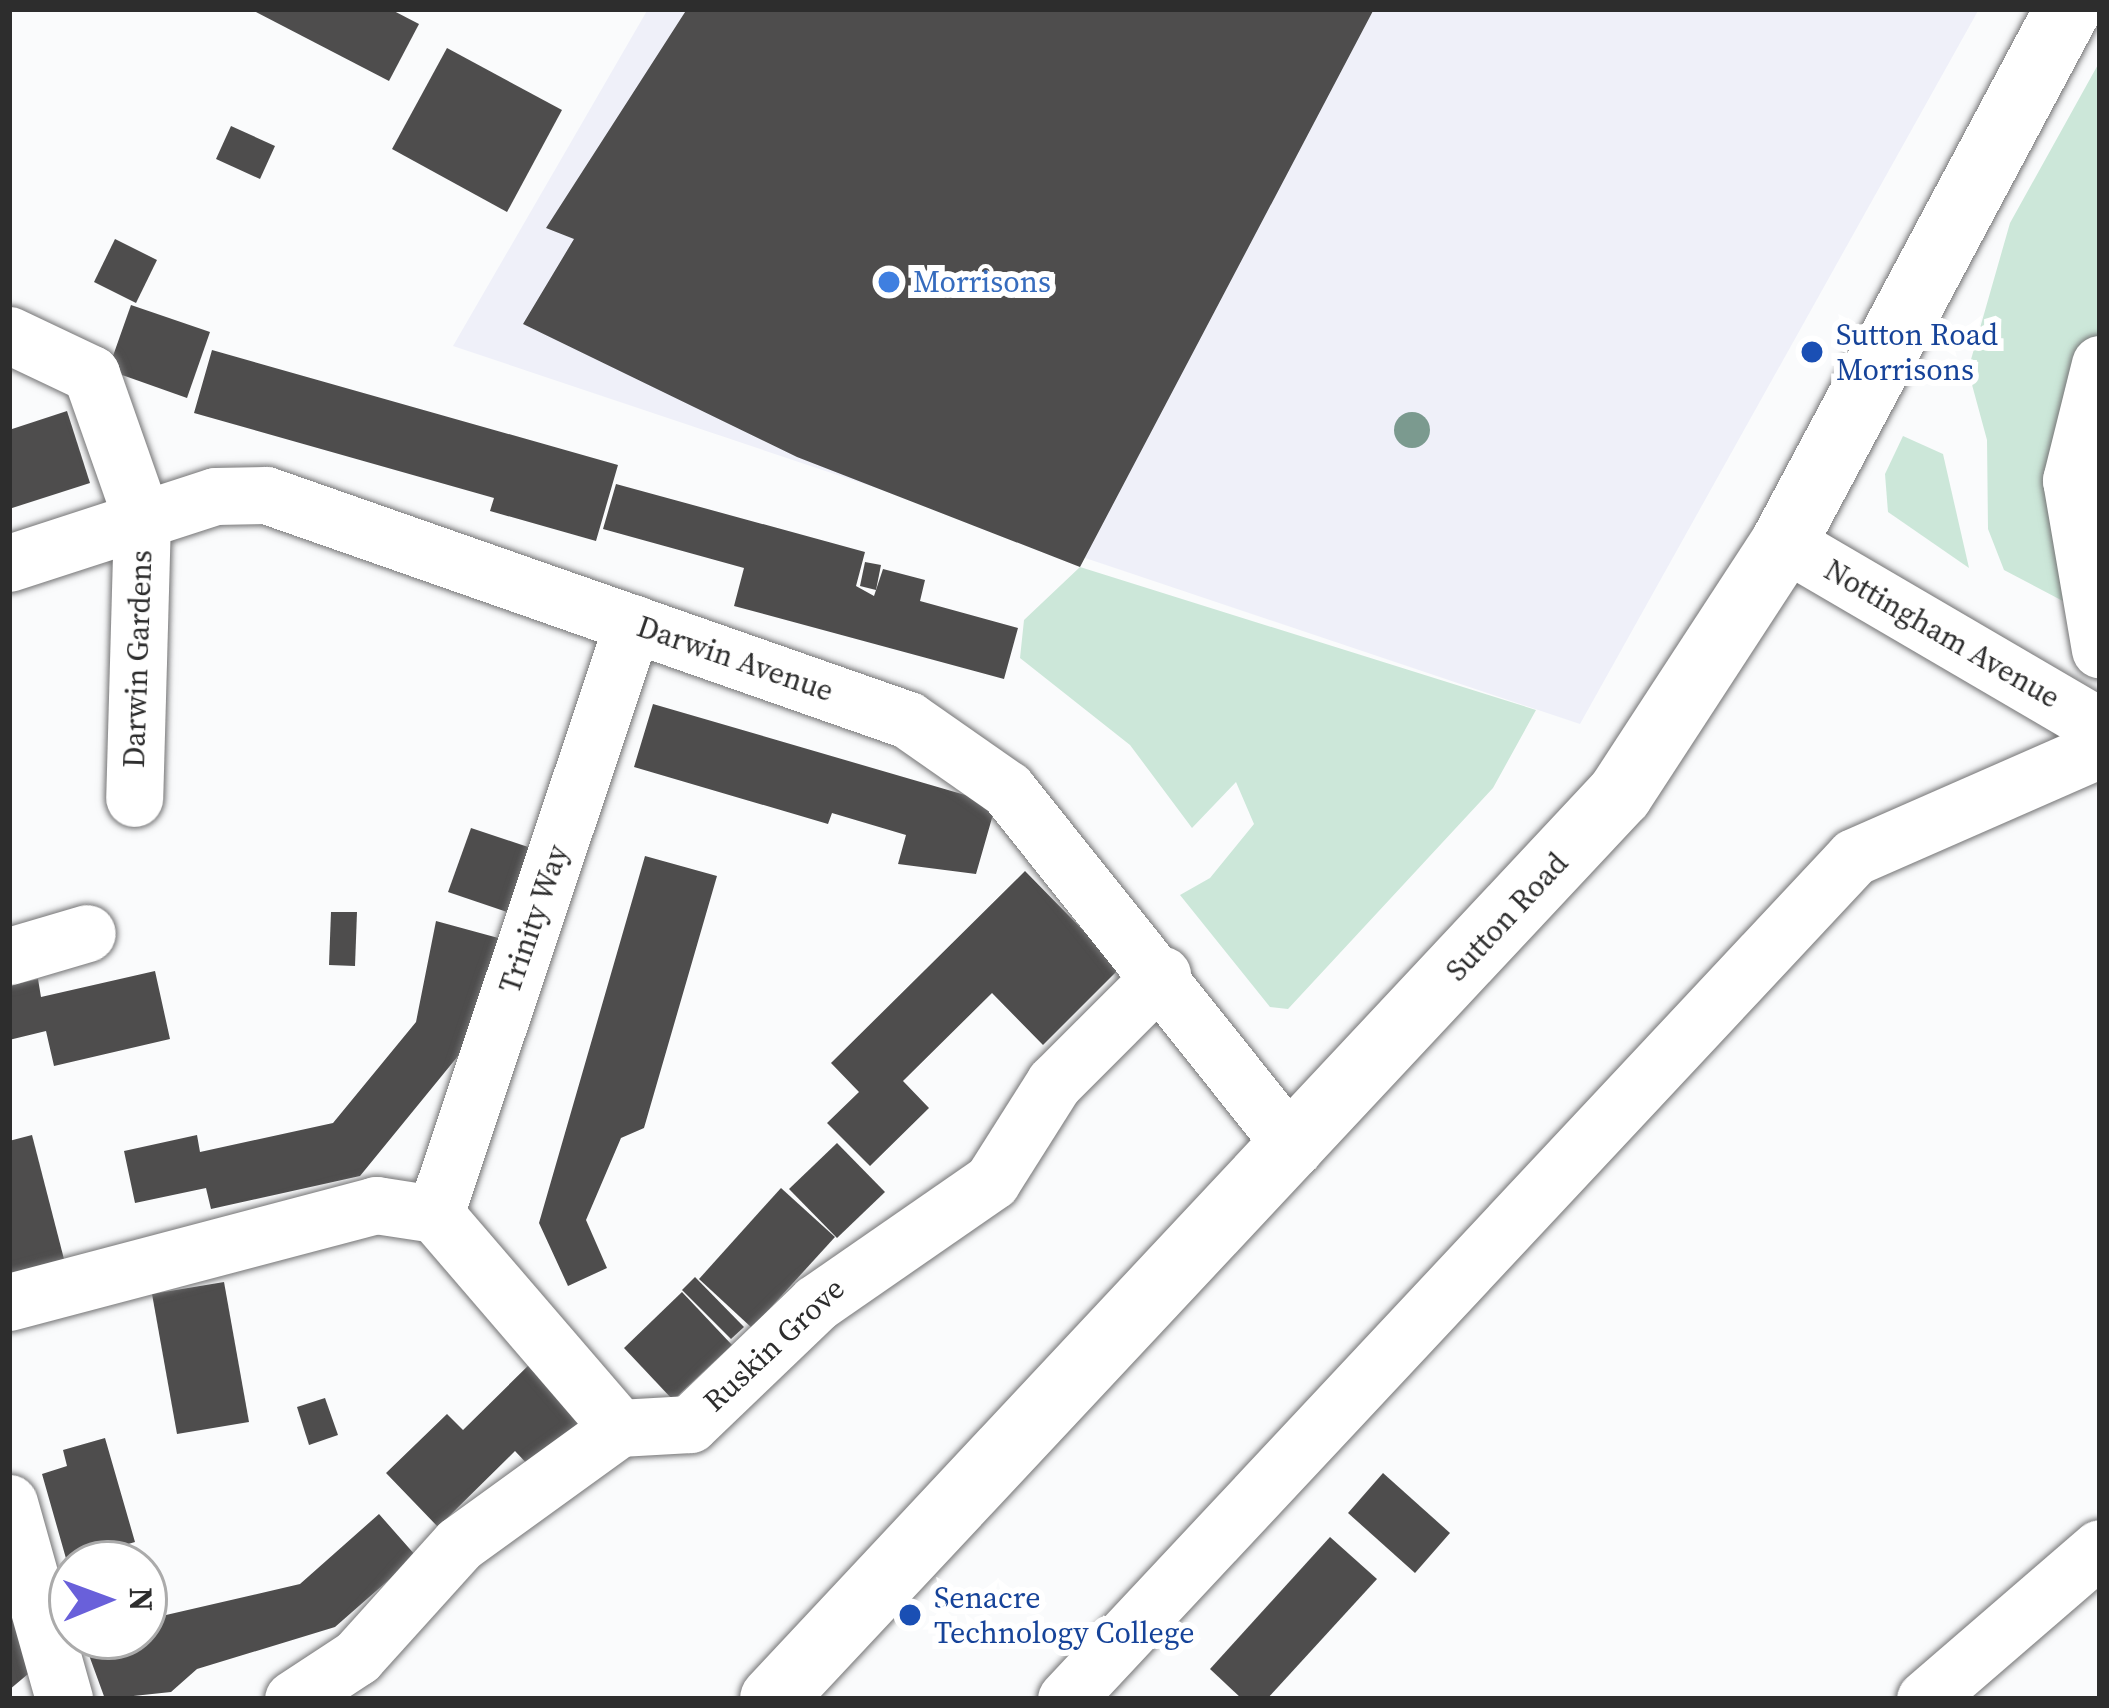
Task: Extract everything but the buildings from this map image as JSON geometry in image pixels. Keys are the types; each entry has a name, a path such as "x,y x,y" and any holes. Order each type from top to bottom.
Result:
{"main road":[{"name":"Sutton Road","path":"773,1699 1294,1148 1620,794 1784,542 2068,9"}],"street":[{"path":"9,335 91,374 142,520"},
{"path":"2100,364 2072,480 2100,650"},
{"name":"Darwin Avenue","path":"9,563 215,496 266,495 633,623 951,743 1007,789 1162,975 1294,1148"},
{"name":"Darwin Gardens","path":"134,798 142,520"},
{"name":"Nottingham Avenue","path":"1784,542 2100,727"},
{"name":"Trinity Way","path":"434,1214 633,623"},
{"path":"1066,1699 1854,856 2100,749"},
{"path":"9,956 87,933"},
{"name":"Ruskin Grove","path":"619,1428 689,1424 816,1303 992,1181 1054,1083 1162,975"},
{"path":"9,1303 376,1204 434,1214 619,1428 460,1544 357,1658 292,1699"},
{"path":"11,1517 64,1699"},
{"path":"1925,1699 2100,1548"}],"shaded area":[{"path":"648,9 1979,9 1580,724 453,346"}],"green space":[{"path":"2100,61 2100,337 2078,609 2004,570 1988,529 1987,440 1968,370 2010,223"},
{"path":"1903,436 1943,454 1969,568 1888,512 1885,474"},
{"path":"1080,567 1536,710 1493,788 1288,1009 1270,1007 1180,895 1210,878 1254,824 1236,782 1192,828 1130,745 1020,658 1024,620"}],"place":[{"name":"Morrisons","path":"889,282"},
{"name":"Sutton Road Morrisons","path":"1812,352"},
{"name":"Senacre Technology College","path":"910,1615"}]}
